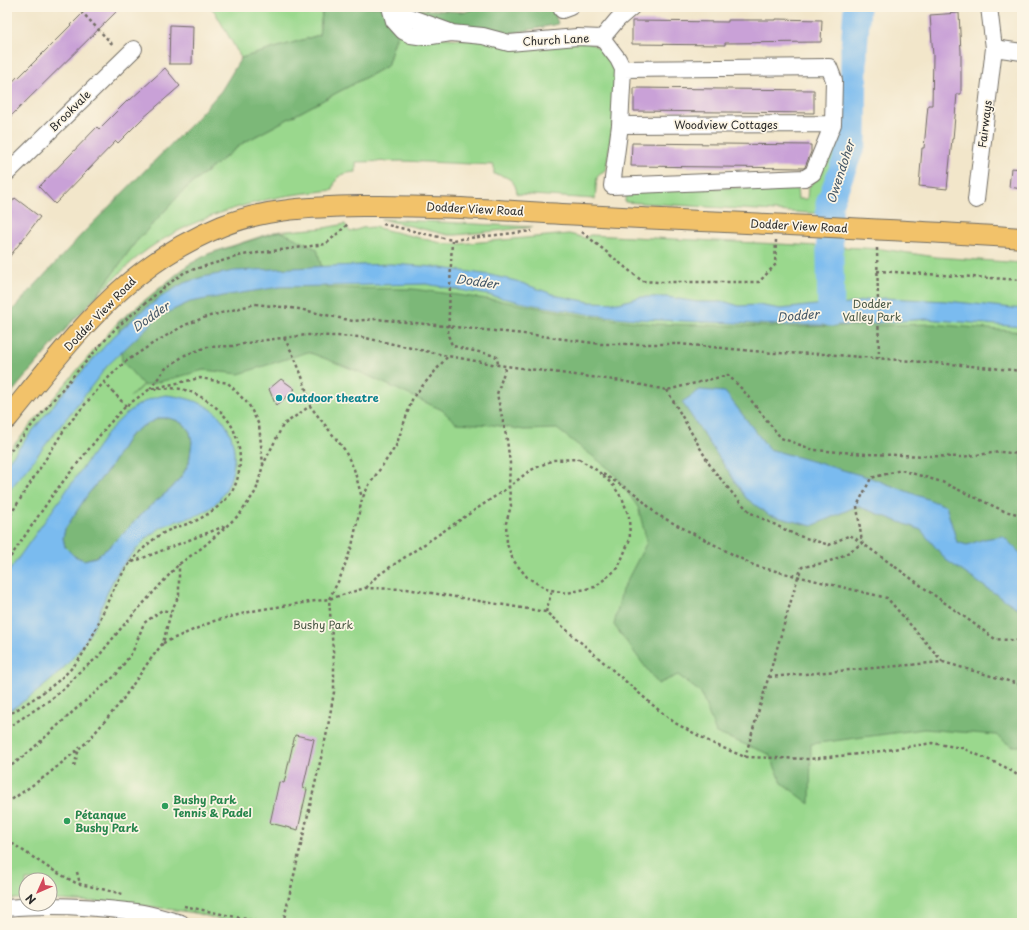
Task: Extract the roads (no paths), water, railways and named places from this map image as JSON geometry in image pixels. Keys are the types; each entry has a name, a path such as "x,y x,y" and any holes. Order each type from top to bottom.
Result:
{"main road":[{"name":"Dodder View Road","path":"7,418 76,337 111,300 140,273 171,252 204,234 222,226 267,212 316,207 405,205 830,228 934,232 1022,238"}],"street":[{"name":"Church Lane","path":"390,7 394,21 403,31 411,35 425,37 451,33 483,36 509,43 577,37 602,38 618,59 623,69"},
{"path":"602,38 617,20 632,7"},
{"name":"Fairways","path":"976,200 994,48 989,7"},
{"path":"994,48 1022,52"},
{"name":"Brookvale","path":"7,173 134,49"},
{"path":"829,67 834,80 833,124 813,173 805,178 612,186 620,125 623,69 829,67"},
{"name":"Woodview Cottages","path":"620,125 833,124"},
{"path":"7,908 87,908 137,912 181,923"}],"water":[{"name":"Dodder","path":"391,264 435,267 490,275 516,281 558,296 590,302 619,303 640,297 667,297 697,302 726,302 739,306 758,305 781,309 816,305 843,305 885,298 947,301 1022,309 1022,327 926,319 852,325 780,325 636,319 594,315 426,284 280,287 229,295 190,302 158,317 108,365 7,493 7,463 69,386 113,337 141,312 161,297 184,283 203,277 234,271"},
{"path":"700,390 725,392 769,449 871,478 946,506 957,542 967,545 984,539 1003,536 1022,555 1022,609 1016,607 988,589 946,560 921,530 857,506 812,526 769,515 746,498 682,402"},
{"path":"166,395 185,398 203,404 218,415 224,422 233,442 234,453 232,475 228,486 215,504 206,511 166,525 144,541 120,569 110,586 91,631 74,656 65,667 43,687 7,712 7,574 108,432 134,408 157,397","holes":["159,418 168,418 185,425 190,432 192,442 189,463 183,474 172,488 149,507 108,548 96,557 84,560 74,556 65,547 63,538 65,529 88,494 109,469 129,436 141,427"]}],"waterway":[{"name":"Owendoher","path":"831,313 829,204 853,142 854,49 857,7"}],"place":[{"name":"Outdoor theatre","path":"279,398"},
{"name":"Bushy Park Tennis & Padel","path":"165,806"},
{"name":"Pétanque Bushy Park","path":"67,821"}],"park label":[{"name":"Dodder Valley Park","path":"872,310"},
{"name":"Bushy Park","path":"323,625"}]}
